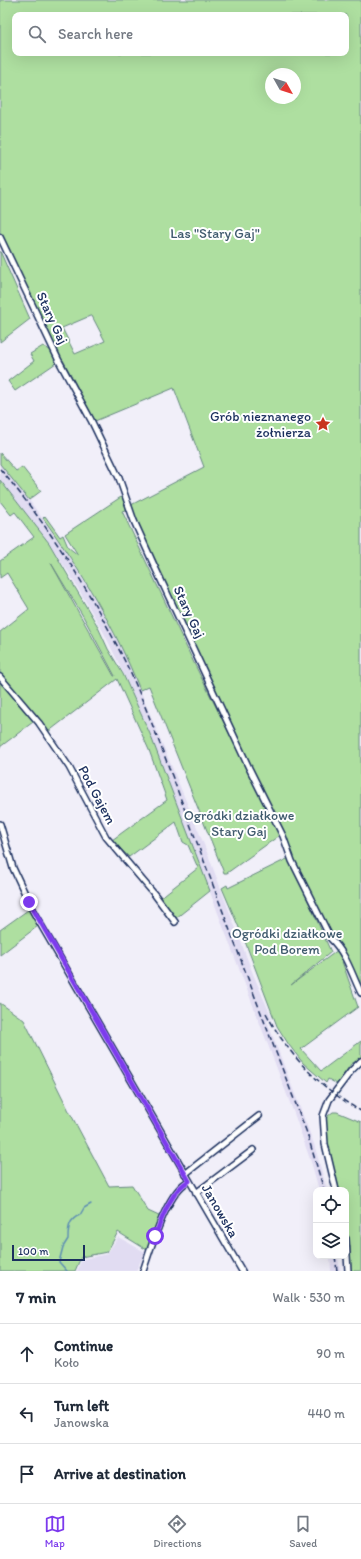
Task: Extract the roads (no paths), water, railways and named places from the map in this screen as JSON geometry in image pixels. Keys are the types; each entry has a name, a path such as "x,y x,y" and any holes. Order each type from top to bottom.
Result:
{"street":[{"name":"Stary Gaj","path":"0,237 55,353 91,420 119,478 134,521 249,768 283,836 292,861 331,939 344,954 361,993"},
{"name":"Pod Gajem","path":"0,678 39,723 69,767 106,837 175,922"},
{"name":"Janowska","path":"0,824 13,868 34,913 242,1271"},
{"path":"335,1187 325,1144 323,1116 329,1100 351,1071 361,1061"},
{"path":"185,1174 259,1116"},
{"path":"196,1193 253,1150"},
{"path":"143,1271 164,1213 175,1192 183,1183 189,1181"},
{"path":"347,1259 348,1271"}],"waterway":[{"path":"67,1271 59,1262 63,1247 68,1239 68,1231 71,1221 80,1215 84,1208 91,1204"}],"railway":[{"path":"0,469 38,517 72,567 103,619 131,674 150,718 307,1133 323,1187"},
{"path":"266,1013 284,1043 306,1069 332,1092 361,1111"},
{"path":"335,1259 337,1271"}],"place":[{"name":"Grób nieznanego żołnierza","path":"323,424"}],"park label":[{"name":"Las \"Stary Gaj\"","path":"215,233"},
{"name":"Ogródki działkowe Stary Gaj","path":"239,824"},
{"name":"Ogródki działkowe Pod Borem","path":"287,942"}]}
